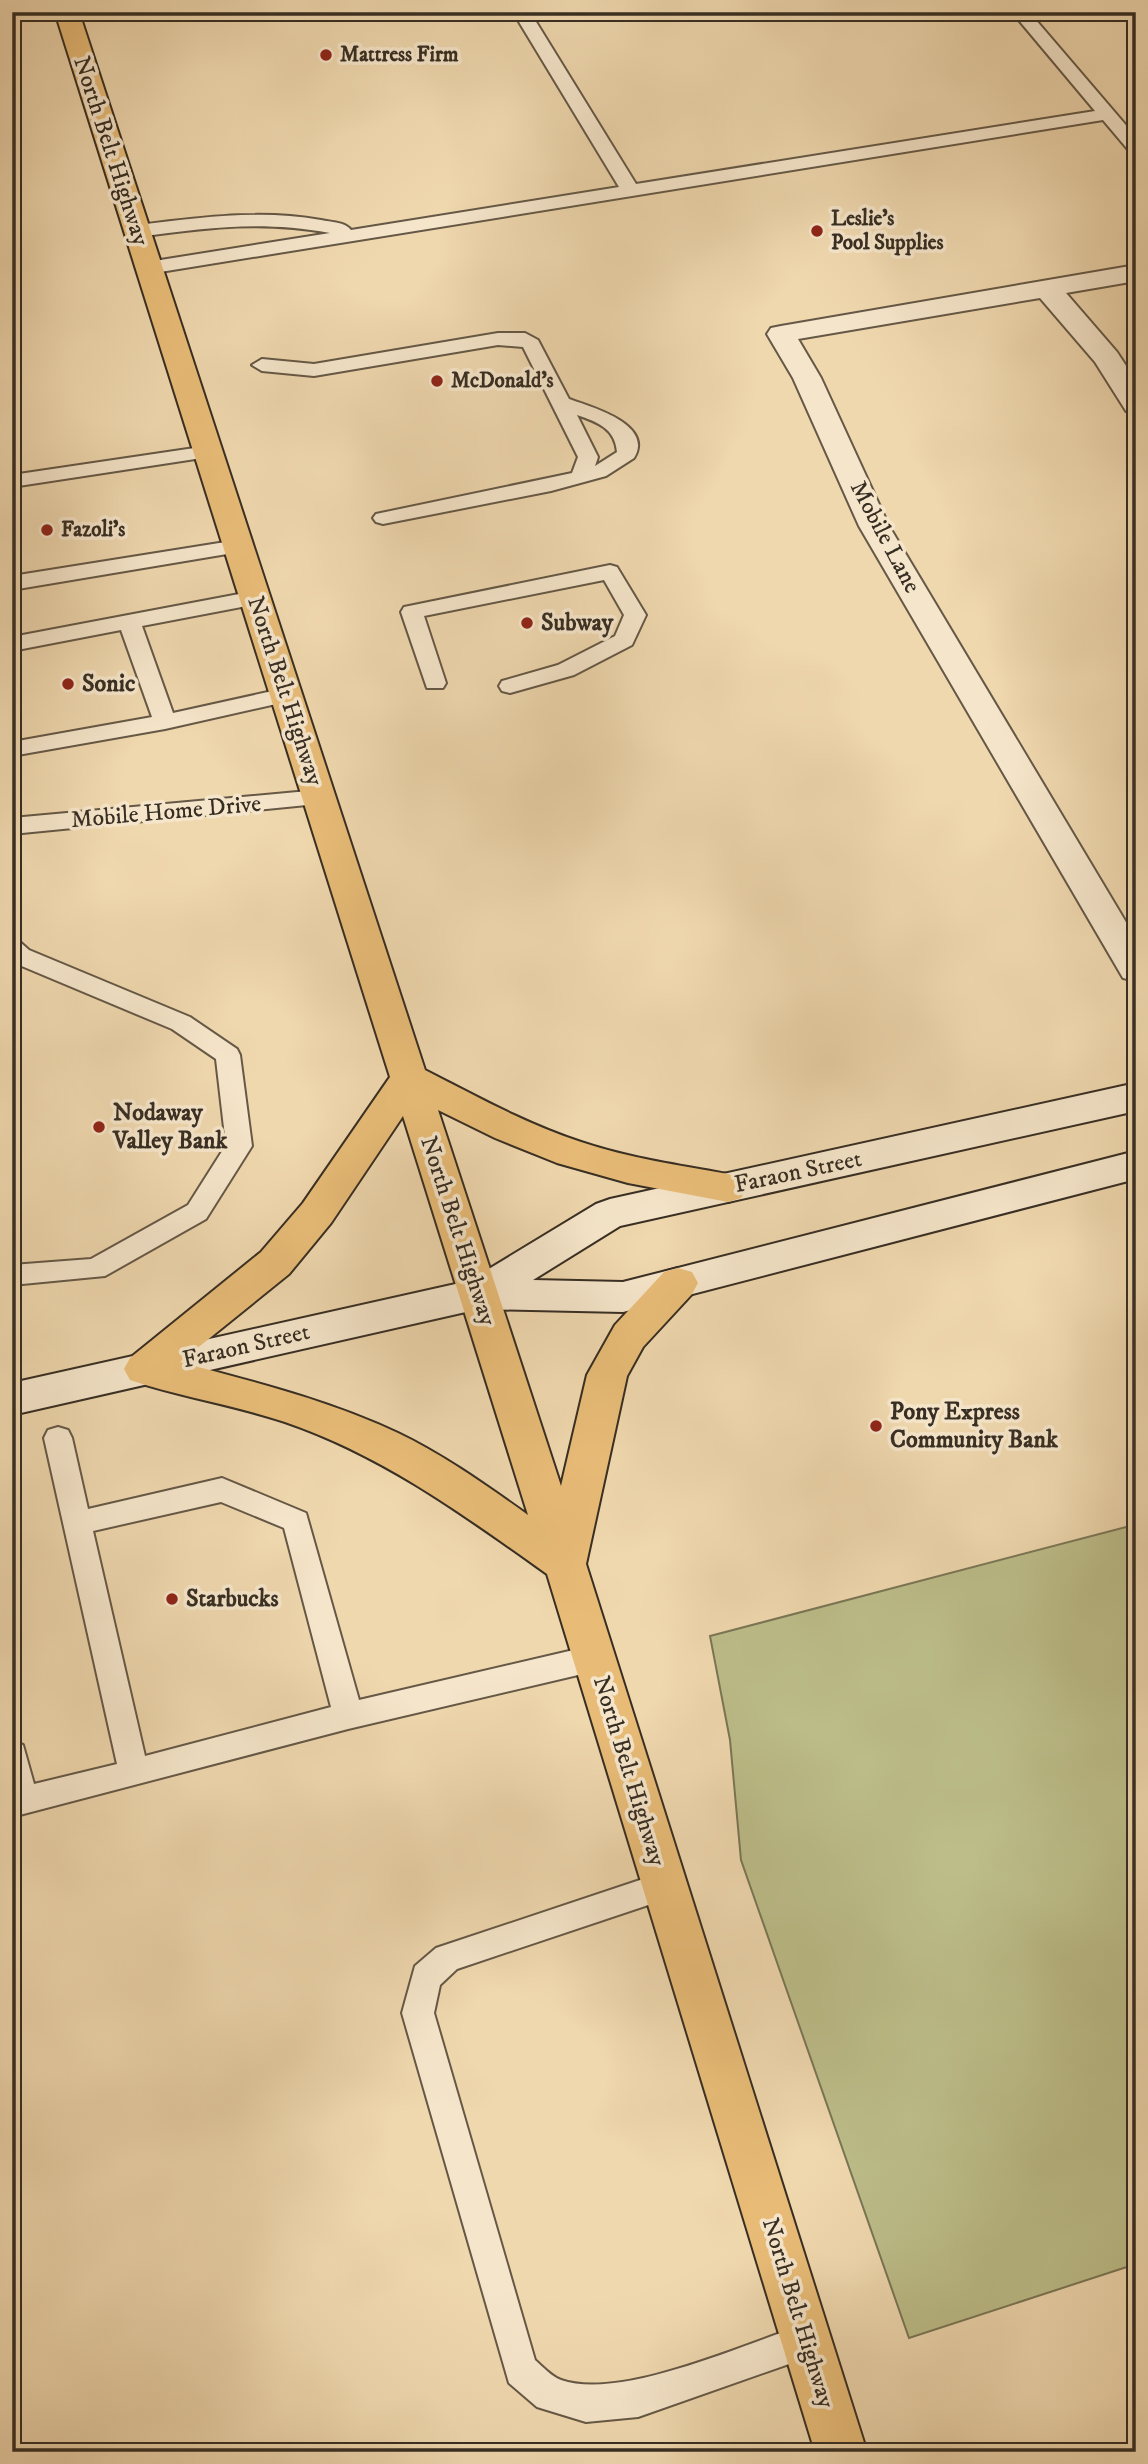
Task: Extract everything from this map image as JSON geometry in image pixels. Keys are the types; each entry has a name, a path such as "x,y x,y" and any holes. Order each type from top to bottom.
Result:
{"main road":[{"name":"North Belt Highway","path":"72,13 137,231 595,1658 841,2452"},
{"path":"144,1369 275,1263 317,1213 409,1077 482,1116 569,1153 625,1169 728,1188"},
{"path":"144,1369 292,1408 384,1445 470,1496 565,1564 607,1375 629,1336 678,1283"}],"street":[{"name":"Mobile Lane","path":"1136,272 1048,290 781,334 807,378 874,526 1136,969"},
{"path":"1048,290 1107,358 1136,405"},
{"name":"Faraon Street","path":"479,1294 610,1214 1136,1097"},
{"name":"Faraon Street","path":"12,1399 479,1294 623,1297 1136,1165"}],"lane":[{"path":"521,12 631,191"},
{"path":"1020,12 1136,148"},
{"path":"149,268 1106,114"},
{"path":"137,231 234,219 289,219 361,234"},
{"path":"262,365 314,370 498,339 525,340 531,344 588,457 581,477"},
{"path":"383,518 581,477 599,472 627,454 628,439 619,425 561,403"},
{"path":"12,481 208,452"},
{"path":"12,495 94,481 141,462"},
{"path":"12,583 239,546"},
{"path":"12,572 118,555 166,558"},
{"path":"435,683 412,612 610,572 635,615 624,640 566,670 510,686"},
{"path":"12,644 255,598"},
{"path":"130,621 165,722"},
{"path":"12,749 165,722 286,695"},
{"name":"Mobile Home Drive","path":"12,826 319,797"},
{"path":"12,948 20,956 181,1023 228,1055 239,1146 197,1212 96,1269 12,1275"},
{"path":"58,1438 134,1773"},
{"path":"78,1523 222,1490 296,1521 348,1716"},
{"path":"12,1754 17,1801 348,1716 595,1658"},
{"path":"664,1886 447,1958 426,1977 418,2013 521,2371 549,2395 586,2404 638,2399 806,2341"}],"green space":[{"path":"1126,1527 1136,1529 1136,2264 909,2338 741,1860 730,1740 710,1636"}],"place":[{"name":"Mattress Firm","path":"326,55"},
{"name":"Leslie's Pool Supplies","path":"817,231"},
{"name":"McDonald's","path":"437,381"},
{"name":"Fazoli's","path":"47,530"},
{"name":"Subway","path":"527,623"},
{"name":"Sonic","path":"68,684"},
{"name":"Nodaway Valley Bank","path":"99,1127"},
{"name":"Pony Express Community Bank","path":"876,1426"},
{"name":"Starbucks","path":"172,1599"}]}
